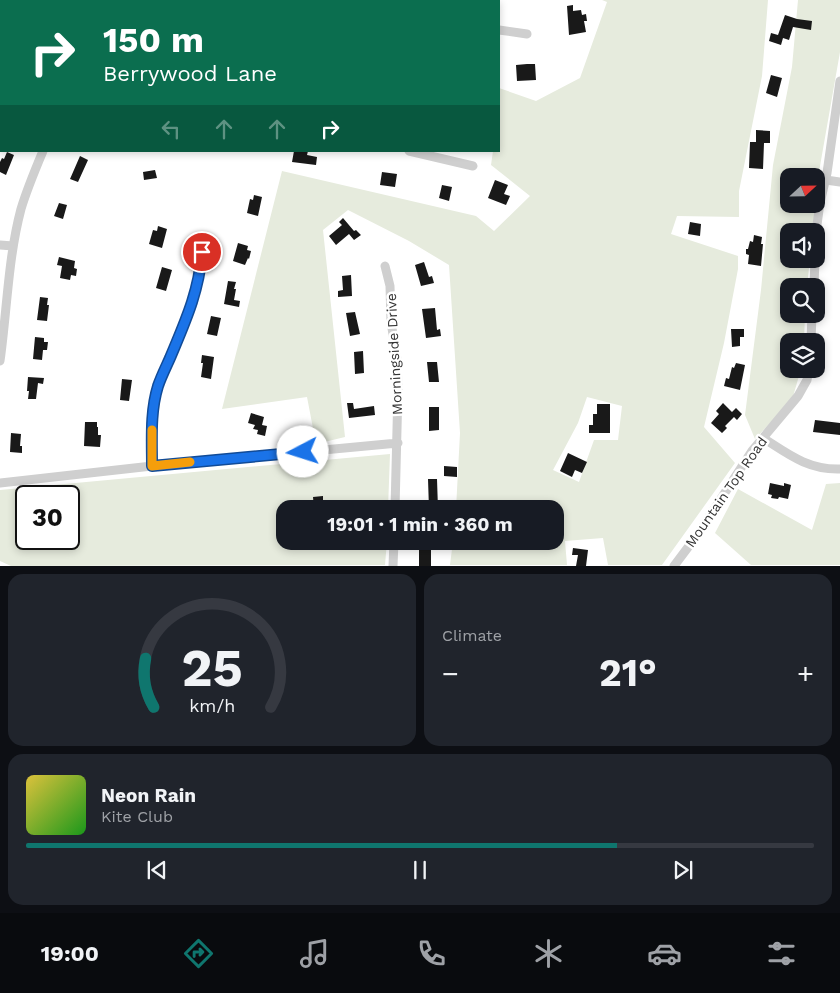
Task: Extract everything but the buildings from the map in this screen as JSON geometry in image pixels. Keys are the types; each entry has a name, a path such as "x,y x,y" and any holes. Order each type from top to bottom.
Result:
{"street":[{"path":"500,30 527,34"},
{"path":"817,223 826,180 840,81"},
{"path":"0,361 13,246 28,186 43,152"},
{"path":"413,152 473,166"},
{"path":"826,180 840,182"},
{"path":"0,245 13,246"},
{"path":"152,466 154,401 158,384 190,310 198,285 202,252"},
{"name":"Morningside Drive","path":"385,266 390,286 391,322 397,359 398,443 395,500"},
{"path":"0,268 10,269"},
{"name":"Mountain Top Road","path":"674,566 698,534 762,438 798,396 807,378"},
{"path":"762,438 801,462 840,469"},
{"path":"0,483 152,466 398,443"},
{"path":"393,566 394,550"}],"shaded area":[{"path":"602,0 768,0 762,76 739,191 739,217 677,216 671,234 738,256 738,269 724,343 704,427 735,463 662,565 608,565 603,538 565,541 567,565 450,565 452,550 564,550 564,500 456,500 460,433 449,265 409,241 348,210 323,230 345,437 316,444 307,397 222,409 282,171 476,216 494,231 530,196 491,165 493,152 500,152 500,88 536,101 580,78 607,2","holes":["587,397 622,406 618,440 594,440 579,482 553,470 578,423"]},
{"path":"798,0 840,0 840,52 820,168 780,168 780,213 815,213 814,223 780,223 780,268 809,268 808,278 780,278 780,323 805,323 804,333 780,333 780,378 798,378 792,400 755,439 745,415 761,290 773,165 792,67"},
{"path":"390,454 388,500 276,500 276,550 386,550 385,565 11,566 0,561 0,490 15,489 15,550 80,550 80,485 54,485"},
{"path":"840,483 840,565 751,565 715,533 738,489 812,530 826,484"}],"slow traffic":[{"path":"152,430 152,466 190,462"}],"route":[{"path":"202,252 198,285 190,310 167,367 158,384 154,401 152,466 303,452"}]}
